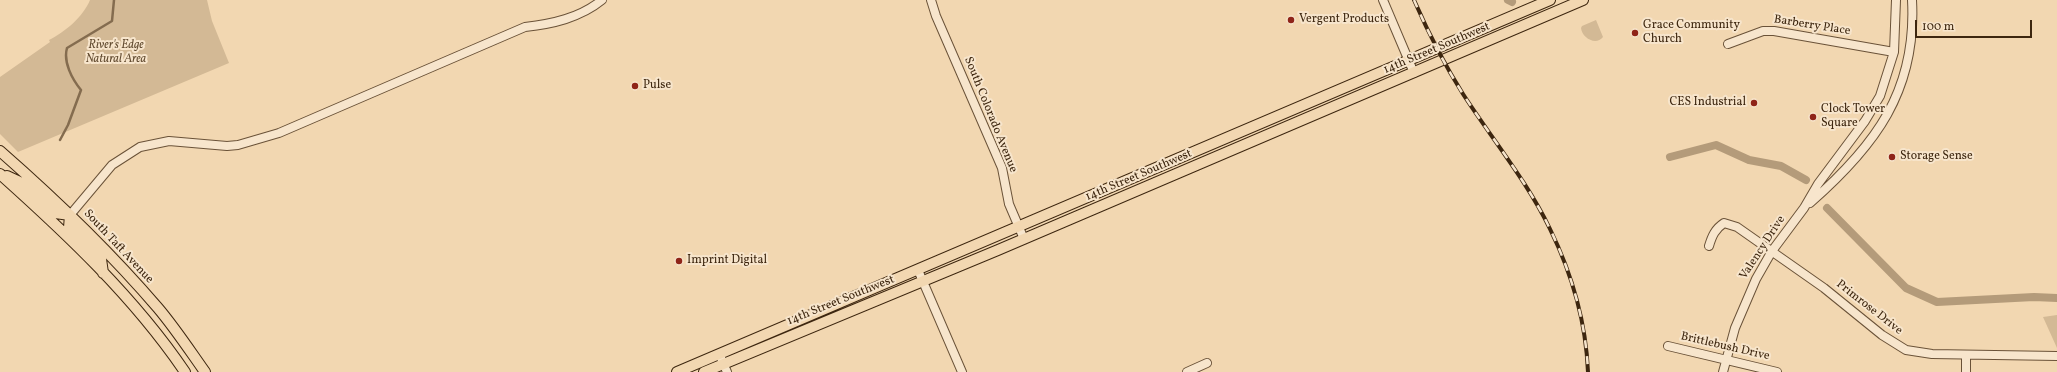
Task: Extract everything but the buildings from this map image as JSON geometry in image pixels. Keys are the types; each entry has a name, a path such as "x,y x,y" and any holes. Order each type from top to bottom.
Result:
{"main road":[{"name":"14th Street Southwest","path":"677,372 1550,0"},
{"name":"14th Street Southwest","path":"704,372 725,368 1583,0"},
{"name":"South Taft Avenue","path":"0,151 70,215 158,309 205,372"},
{"path":"0,173 22,183 55,213 70,215 69,228 101,259 103,273"},
{"path":"0,173 35,204 141,313 185,372"}],"street":[{"path":"70,215 112,165 140,147 169,141 227,146 252,142 279,133 525,27 553,24 592,8 602,0"},
{"name":"South Colorado Avenue","path":"931,0 936,16 1002,168 1009,204 1024,239"},
{"path":"1384,0 1414,73"},
{"name":"Valency Drive","path":"1723,372 1735,328 1746,298 1772,251 1804,208 1818,184 1874,108 1885,84 1894,52 1896,0"},
{"name":"Valency Drive","path":"1804,208 1825,190 1861,151 1890,109 1902,85 1911,51 1912,0"},
{"name":"Barberry Place","path":"1728,44 1763,31 1774,31 1894,52"},
{"name":"Primrose Drive","path":"1709,246 1715,231 1724,224 1737,227 1831,293 1893,343 1906,350 1920,353 1966,355 2057,356"},
{"path":"918,270 962,372"},
{"name":"Brittlebush Drive","path":"1668,346 1777,372"},
{"path":"719,354 725,368"},
{"path":"1966,355 1966,372"},
{"path":"1187,372 1207,363"}],"green space":[{"name":"River's Edge Natural Area","path":"90,0 207,0 212,21 229,63 18,152 0,134 0,77 50,42 49,40 67,28 83,12"},
{"path":"1596,20 1603,37 1600,40 1593,41 1584,35 1581,28 1582,26"},
{"path":"2057,315 2057,348 2043,317"}],"waterway":[{"path":"60,140 68,125 81,90 74,81 67,65 67,48 112,21 114,0"},
{"path":"1508,0 1512,2"},
{"path":"1670,157 1716,145 1749,160 1781,166 1806,180"},
{"path":"1827,208 1906,288 1937,302 2034,297 2057,298"}],"railway":[{"path":"1414,0 1456,83 1531,194 1558,246 1571,281 1581,317 1587,354 1588,372"}],"place":[{"name":"Vergent Products","path":"1291,20"},
{"name":"Grace Community Church","path":"1635,33"},
{"name":"Pulse","path":"635,86"},
{"name":"CES Industrial","path":"1754,103"},
{"name":"Clock Tower Square","path":"1813,117"},
{"name":"Storage Sense","path":"1892,157"},
{"name":"Imprint Digital","path":"679,261"}]}
